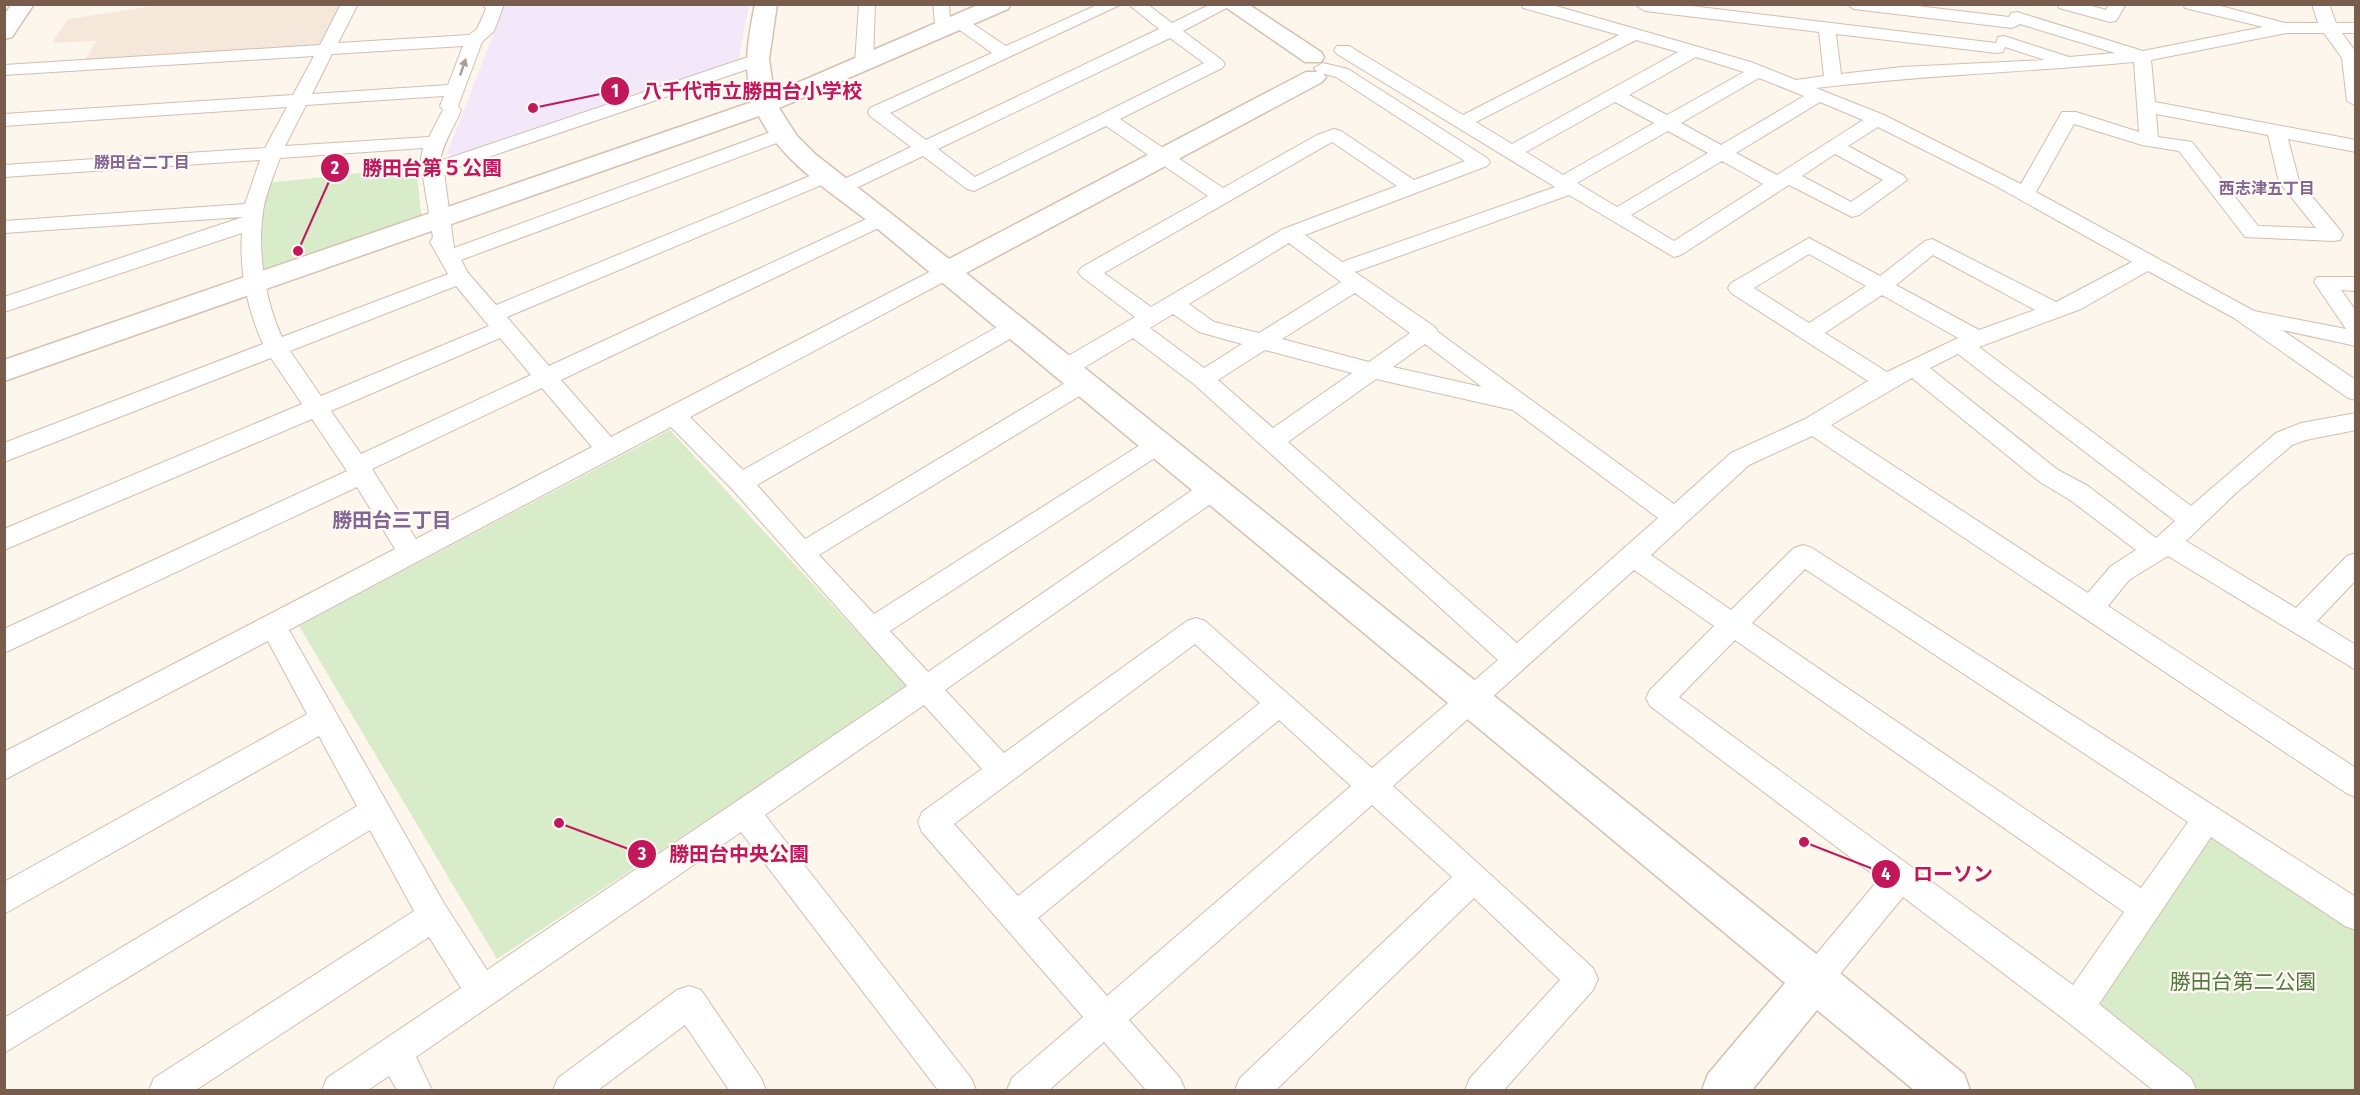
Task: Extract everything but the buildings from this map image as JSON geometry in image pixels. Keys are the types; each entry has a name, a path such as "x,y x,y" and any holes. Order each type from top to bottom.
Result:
{"street":[{"path":"5,30 23,4"},
{"path":"350,4 272,152 252,216 255,283 262,318 277,350 359,470 411,553"},
{"path":"435,169 430,163 434,142 441,135 452,110 449,106 454,90 474,40 485,31 495,7 490,4"},
{"path":"766,4 757,60 760,88 766,105 783,134 801,155 1159,444 1948,1090"},
{"path":"864,63 867,4"},
{"path":"4,371 766,105 864,63 947,19 1000,4"},
{"path":"1114,4 877,112 974,185 1216,64 1136,4"},
{"path":"4,540 317,408 498,322 836,181 924,148 1226,4"},
{"path":"802,553 1073,376 1142,322 1290,234 1480,162 1342,73 1317,67 1232,4"},
{"path":"1529,4 1758,71 1877,119 2024,195 2242,313 2355,392"},
{"path":"1855,32 1853,4 2017,15 2142,56"},
{"path":"2065,4 2110,17 2118,4"},
{"path":"2320,4 2329,28 2353,59 2355,101"},
{"path":"1462,123 1629,34 1645,5 1855,32 2000,45 2073,63"},
{"path":"2201,6 2286,28"},
{"path":"2000,69 1992,53 2000,45 2017,15"},
{"path":"947,19 1006,54"},
{"path":"1827,28 1833,79"},
{"path":"1797,85 1902,72 2000,69 2142,56 2286,28 2355,28"},
{"path":"1895,36 1902,72"},
{"path":"4,70 474,40"},
{"path":"1343,50 1674,250 1877,119"},
{"path":"1512,152 1694,51"},
{"path":"2142,56 2149,141"},
{"path":"435,169 757,60"},
{"path":"4,767 1162,157 1317,67"},
{"path":"1203,379 1260,342 1348,276 1567,186 1668,123 1758,71"},
{"path":"4,120 454,90"},
{"path":"1616,95 1722,152 1852,211 1897,180 1834,146"},
{"path":"1617,215 1819,95"},
{"path":"2145,106 2355,146"},
{"path":"2024,195 2069,116 2149,141 2185,146 2252,232 2333,235 2289,182 2277,131"},
{"path":"1107,119 1223,196"},
{"path":"447,257 783,134"},
{"path":"1413,188 1334,135 1089,272 1203,379 1517,660"},
{"path":"4,171 434,142"},
{"path":"435,169 433,177 444,238 440,242 447,257 460,277 607,449"},
{"path":"4,227 77,221 252,216"},
{"path":"4,305 252,216"},
{"path":"4,642 359,470 545,376 882,219"},
{"path":"4,245 77,221"},
{"path":"1290,234 1427,332 1518,403 1676,518"},
{"path":"1886,382 1739,288 1809,245 1882,285 1970,343 2192,520"},
{"path":"1809,333 1882,285 1932,246 2052,310"},
{"path":"1024,1090 1517,660 1740,459 1813,425 1886,382 1970,343 2052,310 2073,304 2148,262"},
{"path":"4,453 277,350 460,277"},
{"path":"2355,284 2325,282 2355,328"},
{"path":"1174,304 1207,327 1370,370 1518,403"},
{"path":"2242,313 2355,339"},
{"path":"741,483 1014,327"},
{"path":"1272,441 1427,332"},
{"path":"1915,368 2049,476 2161,546 2298,623 2355,659"},
{"path":"674,415 741,483 802,553 927,686 1002,771"},
{"path":"2091,608 2120,573 2161,546 2284,439 2301,432 2355,421"},
{"path":"1813,425 2355,784"},
{"path":"873,628 1159,444"},
{"path":"339,1090 1124,553 1213,489"},
{"path":"2179,1090 2077,1008 1901,875 1660,698 1803,555 2355,915"},
{"path":"1633,556 2144,908"},
{"path":"2298,623 2355,563"},
{"path":"273,626 323,720 377,810 434,916 482,992"},
{"path":"1168,1090 933,822 1196,629 1474,877 1582,979 1489,1088"},
{"path":"1017,916 1280,703"},
{"path":"4,899 323,720"},
{"path":"4,1037 377,810"},
{"path":"745,813 959,1090"},
{"path":"2077,1008 2208,817"},
{"path":"1724,1090 1901,875"},
{"path":"1252,1090 1474,877"},
{"path":"166,1090 434,916"},
{"path":"570,1090 689,1002 749,1090"},
{"path":"395,1052 415,1090"}],"shaded area":[{"path":"159,5 341,5 318,46 84,62 96,41 52,43 68,19"},
{"path":"505,5 749,5 739,58 734,64 457,157 447,153"}],"green space":[{"path":"416,167 422,221 259,280 255,221 267,183"},
{"path":"670,430 908,687 497,959 299,626"},
{"name":"勝田台第二公園","path":"2215,831 2355,924 2355,1090 2195,1090 2089,1009"}],"place":[{"name":"八千代市立勝田台小学校","path":"533,108"},
{"name":"勝田台第５公園","path":"298,251"},
{"name":"勝田台中央公園","path":"559,823"},
{"name":"ローソン","path":"1804,842"}],"district":[{"name":"勝田台二丁目","path":"142,162"},
{"name":"西志津五丁目","path":"2267,188"},
{"name":"勝田台三丁目","path":"392,520"}]}
